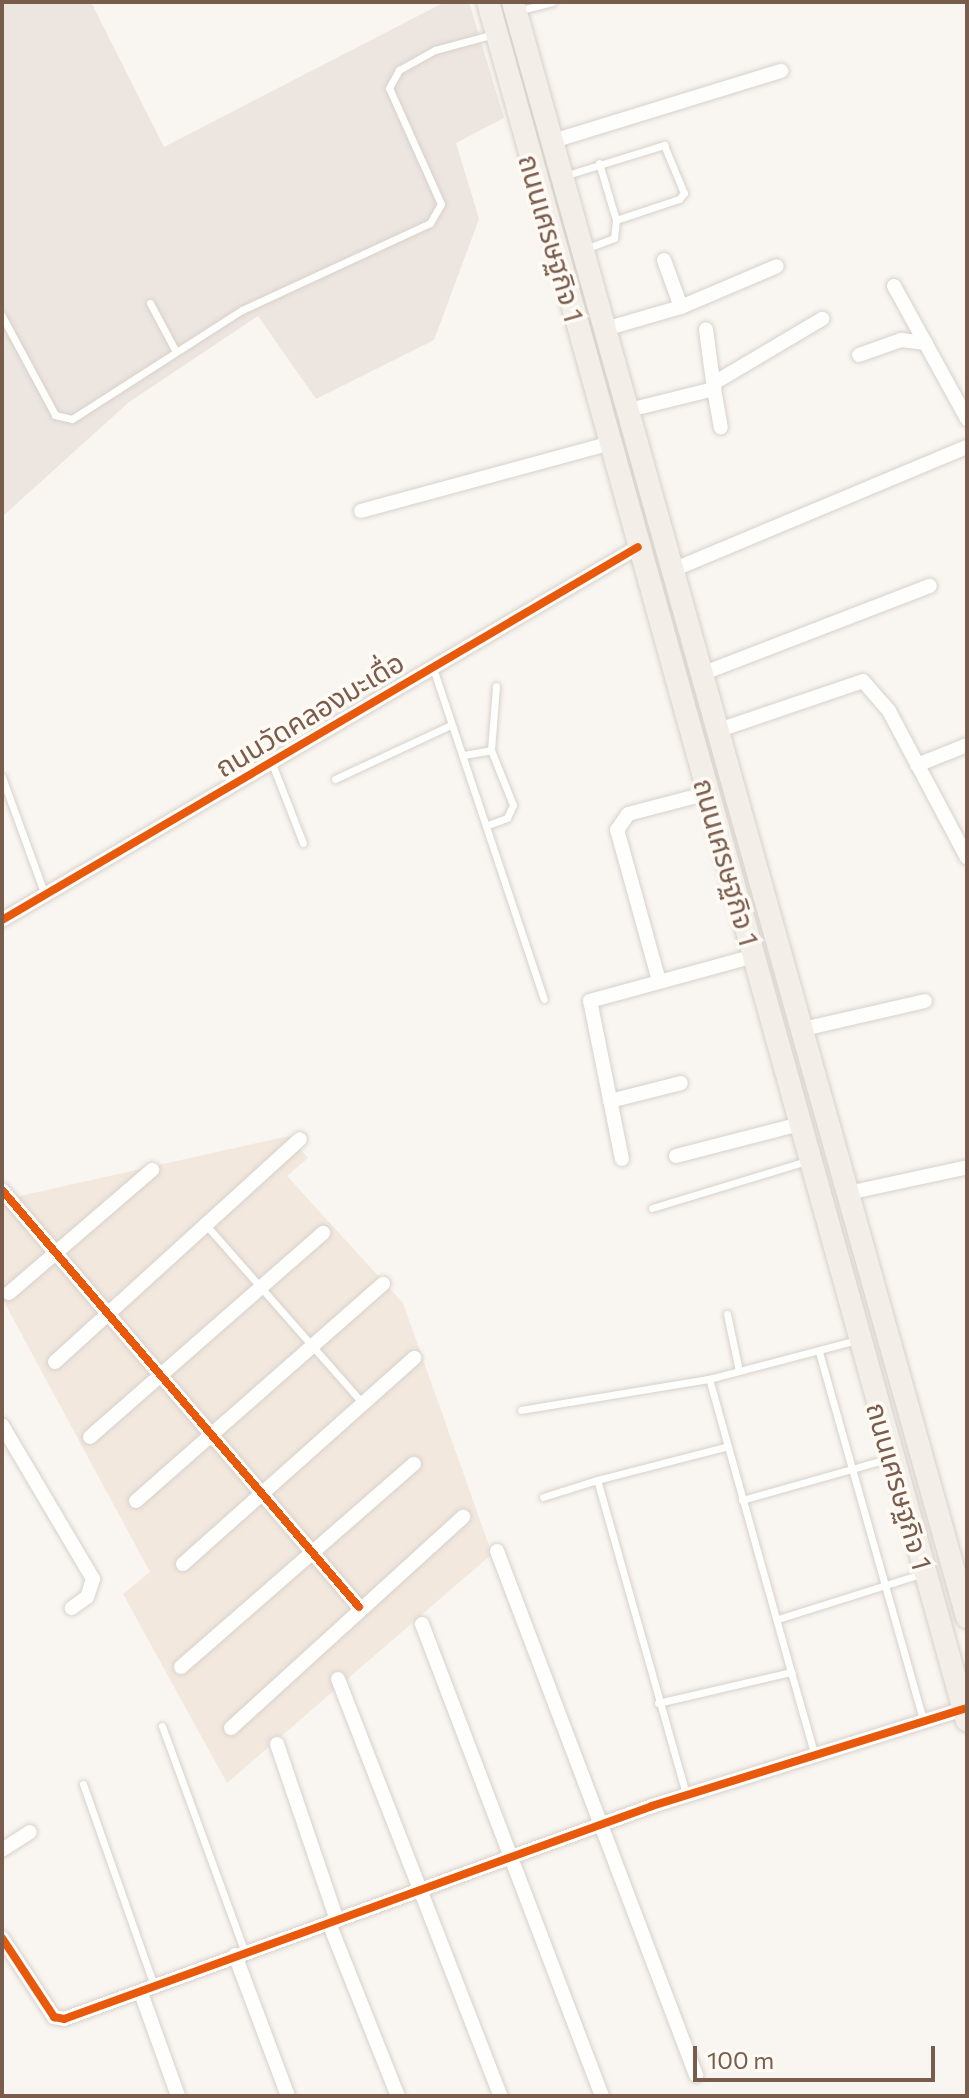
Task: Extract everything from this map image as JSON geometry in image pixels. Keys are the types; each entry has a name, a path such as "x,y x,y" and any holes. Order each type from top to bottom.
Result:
{"main road":[{"name":"ถนนเศรษฐกิจ 1","path":"488,2 965,1715"},
{"name":"ถนนเศรษฐกิจ 1","path":"514,6 550,142 675,569 967,1617"}],"street":[{"path":"550,142 781,71"},
{"path":"664,260 681,307"},
{"path":"605,329 681,307 777,266"},
{"path":"894,286 967,419"},
{"path":"629,410 714,386 822,319"},
{"path":"706,330 721,427"},
{"path":"859,355 901,340 926,343"},
{"path":"361,511 611,443"},
{"path":"675,569 967,447"},
{"name":"ถนนวัดคลองมะเดื่อ","path":"3,918 638,547"},
{"path":"704,673 930,586"},
{"path":"719,730 863,681 889,711 967,858"},
{"path":"917,765 967,745"},
{"path":"659,981 617,830 628,814 708,793"},
{"path":"622,1159 590,1001 754,956"},
{"path":"803,1029 925,1001"},
{"path":"610,1101 681,1083"},
{"path":"676,1156 800,1124"},
{"path":"55,1362 300,1139"},
{"path":"848,1193 964,1168"},
{"path":"9,1293 152,1170"},
{"path":"2,1190 359,1607"},
{"path":"90,1437 323,1233"},
{"path":"136,1501 383,1284"},
{"path":"183,1564 414,1358"},
{"path":"2,1425 93,1579 91,1591 72,1608"},
{"path":"181,1667 414,1464"},
{"path":"231,1728 359,1607 463,1517"},
{"path":"497,1551 696,2075"},
{"path":"422,1624 602,2096"},
{"path":"338,1679 501,2096"},
{"path":"2,1938 57,2019 148,1990 686,1794 814,1753 924,1722 965,1715"},
{"path":"277,1744 333,1921 398,2096"},
{"path":"2,1850 30,1832"},
{"path":"240,1954 288,2096"},
{"path":"148,1990 178,2096"}],"lane":[{"path":"514,6 552,2"},
{"path":"2,316 40,390 62,419 72,419 175,350 242,310 438,217 441,204 389,88 399,70 435,50 496,33"},
{"path":"561,177 664,145 684,193 679,199 616,220"},
{"path":"582,250 614,238 616,220 599,163"},
{"path":"150,303 175,350"},
{"path":"432,666 544,999"},
{"path":"488,825 507,818 513,805 491,750 496,686"},
{"path":"335,779 451,725"},
{"path":"464,755 491,750"},
{"path":"271,761 303,843"},
{"path":"2,777 45,895"},
{"path":"652,1208 809,1160"},
{"path":"206,1224 363,1404"},
{"path":"727,1314 739,1371"},
{"path":"521,1410 709,1379 859,1340"},
{"path":"819,1352 882,1585 924,1722"},
{"path":"709,1379 725,1447 778,1619 814,1753"},
{"path":"543,1497 725,1447"},
{"path":"742,1500 892,1457"},
{"path":"597,1480 686,1794"},
{"path":"778,1619 925,1573"},
{"path":"658,1703 791,1672"},
{"path":"162,1726 240,1954"},
{"path":"83,1784 148,1990"}],"shaded area":[{"path":"2,2 91,2 164,147 445,2 469,2 504,118 456,143 479,219 434,340 316,399 258,316 129,402 2,517"},
{"path":"289,1136 308,1158 287,1176 403,1303 492,1554 227,1783 123,1594 150,1572 2,1298 2,1200"}],"cycle path":[{"path":"2,920 638,547"},
{"path":"2,1190 359,1607"},
{"path":"2,1938 54,2017 64,2019 652,1806 964,1709"}]}
